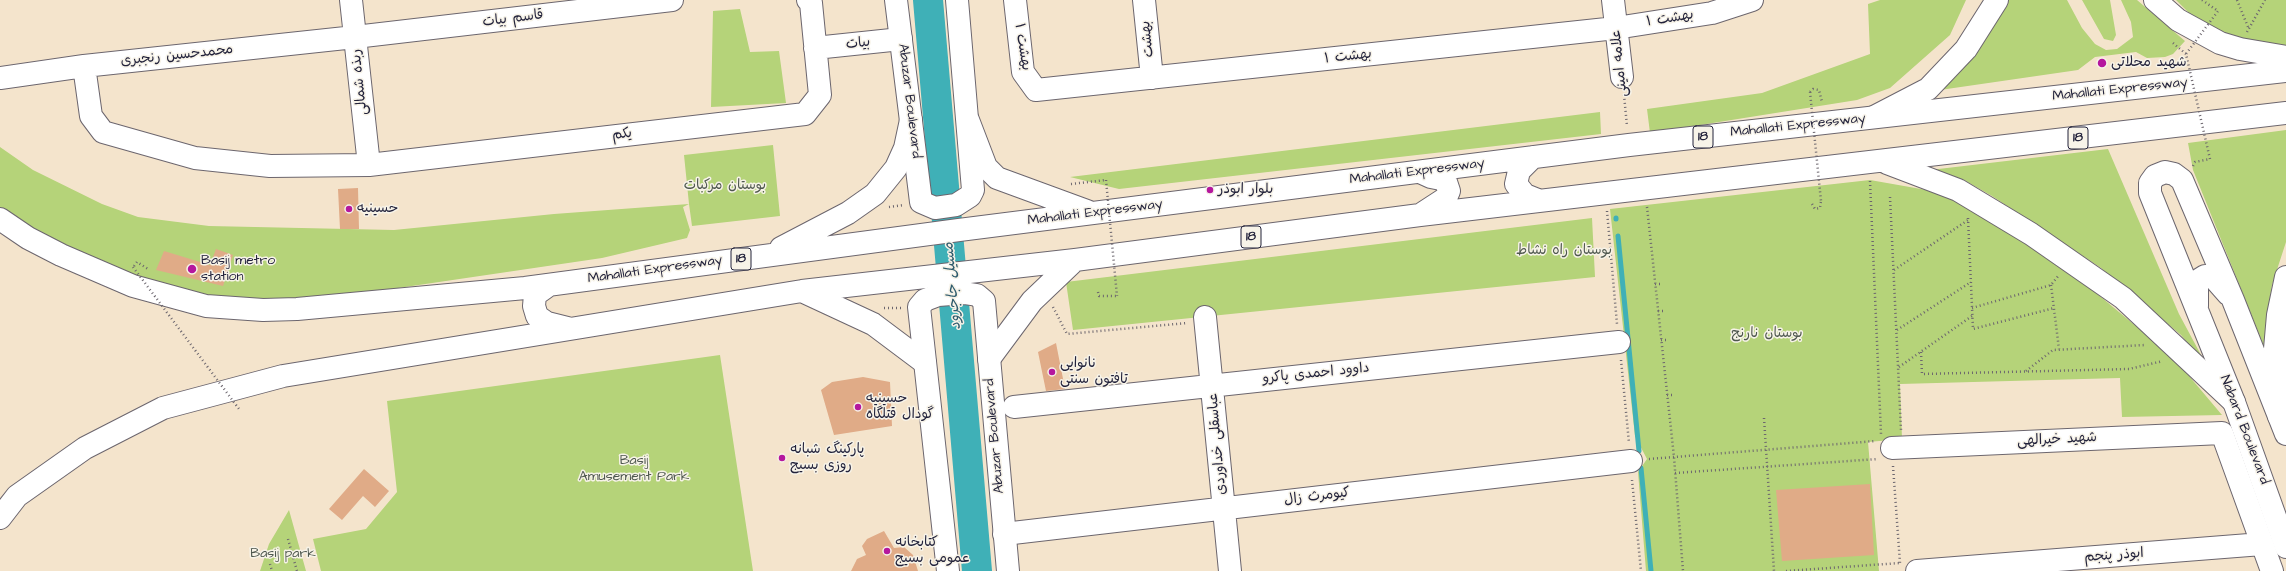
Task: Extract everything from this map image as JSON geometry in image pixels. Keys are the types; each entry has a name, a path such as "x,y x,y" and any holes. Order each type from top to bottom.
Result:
{"main road":[{"name":"ربذه شمالی","path":"351,0 369,165"},
{"name":"قاسم بیات","path":"355,37 672,0"},
{"path":"808,0 811,4 815,48"},
{"name":"Abuzar Boulevard","path":"896,0 921,202 931,207 956,206 970,196 973,190 968,120"},
{"path":"957,0 968,120 986,167 997,178 1092,213"},
{"name":"بهشت ۱","path":"1015,0 1023,72 1036,90 1616,28 1712,13 1752,0"},
{"name":"بهشت","path":"1144,0 1152,78"},
{"name":"علامه امینی","path":"1613,0 1622,77"},
{"path":"1872,118 1928,89 1966,49 1997,0"},
{"path":"2155,0 2178,20 2220,43 2240,49 2286,57"},
{"name":"محمدحسین رنجبری","path":"0,78 84,66 355,37"},
{"name":"بیات","path":"815,48 901,39"},
{"name":"یکم","path":"84,66 91,116 103,132 195,158 270,166 369,165 805,114 820,95 815,48"},
{"name":"Mahallati Expressway","path":"0,219 28,238 98,272 133,286 206,306 263,310 297,309 549,284 1418,171 2286,71"},
{"name":"18","path":"570,328 802,291 938,285 970,289 1076,260 1420,215 2286,113"},
{"path":"766,256 848,213 875,194 896,168 905,148 911,120"},
{"path":"1533,157 1519,171 1516,184 1525,195 1540,201"},
{"path":"1877,162 1958,190 2031,234 2123,298 2234,402"},
{"path":"1418,171 1431,178 1441,179 1446,182 1448,191 1446,198 1420,215"},
{"name":"Nabard Boulevard","path":"2233,300 2182,180 2174,174 2165,172 2155,176 2150,183 2150,193 2234,402 2286,547"},
{"path":"989,359 1032,302 1076,260"},
{"path":"2198,315 2196,288 2197,281 2205,276 2213,277 2233,300 2283,425"},
{"path":"2283,425 2275,349 2278,315 2286,277"},
{"path":"549,284 535,295 534,306 537,316 547,323 570,328"},
{"path":"938,285 925,300 910,307 925,363 948,571"},
{"name":"Abuzar Boulevard","path":"970,289 989,359 1008,571"},
{"path":"802,291 873,324 925,363"},
{"name":"عباسقلی خداوردی","path":"1206,319 1230,571"},
{"path":"0,518 17,496 85,448 164,408 283,376 570,328"},
{"name":"داوود احمدی پاکرو","path":"1014,407 1619,342"},
{"name":"شهید خیرالهی","path":"1892,453 2222,433 2262,544"},
{"name":"کیومرث زال","path":"1004,534 1631,461"},
{"path":"2262,544 2272,571"},
{"name":"ابوذر پنجم","path":"1906,567 2262,544"}],"path":[{"path":"2186,54 2218,11 2202,0"},
{"path":"2237,0 2249,28"},
{"path":"2240,49 2249,28 2265,0"},
{"path":"2174,43 2186,54 2210,159 2196,162"},
{"name":"علامه امینی","path":"1622,77 1627,126"},
{"path":"1812,204 1815,209 1820,208 1810,92 1813,89 1819,90 1822,102"},
{"path":"1631,461 1881,441 1877,162"},
{"path":"1069,184 1106,180 1117,296 1099,296 1098,292"},
{"path":"1645,188 1674,457 1683,571"},
{"path":"1605,193 1641,571"},
{"path":"1786,571 1906,567 1891,440 1902,439 1890,197"},
{"path":"1968,212 1973,329 2054,308"},
{"path":"1894,270 1968,220"},
{"path":"149,270 137,262 133,267 239,409"},
{"path":"1972,308 2051,285 2060,273"},
{"path":"1897,330 1971,282"},
{"path":"1656,284 1663,284"},
{"path":"2051,285 2059,349"},
{"path":"881,308 910,307"},
{"path":"1053,307 1067,334 1206,319"},
{"path":"1658,311 1666,311"},
{"path":"1898,367 1972,316"},
{"path":"1661,340 1668,340"},
{"path":"2025,371 2053,350 2153,345"},
{"path":"1921,352 1922,374 2129,369 2170,359"},
{"path":"1664,367 1670,367"},
{"path":"1667,396 1674,395"},
{"path":"1764,418 1774,571"},
{"path":"1675,473 1767,467 1892,453"},
{"path":"288,539 297,571"},
{"path":"270,564 272,571"}],"green space":[{"path":"1880,0 1966,0 1950,35 1890,88 1857,100 1650,133 1647,109 1762,93 1870,54 1868,4"},
{"path":"2007,0 2067,0 2082,28 2095,44 2106,50 2117,49 2133,37 2131,22 2121,0 2137,0 2185,41 2173,54 2165,57 2147,58 2136,52 2095,57 2078,70 1940,90"},
{"path":"2082,0 2110,0 2116,35 2113,41 2104,39"},
{"path":"2176,0 2286,0 2286,47 2233,37 2192,16"},
{"path":"740,9 750,52 779,51 786,103 711,107 713,11"},
{"path":"1600,112 1601,134 1119,189 1070,177"},
{"path":"2286,130 2286,242 2272,285 2267,317 2266,351 2193,170 2188,143"},
{"name":"بوستان مرکبات","path":"773,145 780,216 692,226 684,155"},
{"path":"0,147 33,170 102,204 138,217 209,226 394,230 554,214 689,204 683,207 690,230 687,238 602,258 344,296 304,299 220,300 181,291 93,263 0,210"},
{"path":"2108,149 2179,314 2208,368 2181,335 2101,268 1992,196 1964,180 1930,170"},
{"name":"بوستان نارنج","path":"1870,180 1938,192 1968,204 2077,277 2173,357 2222,415 2122,417 2120,378 1900,384 1902,439 1868,442 1879,571 1646,571 1638,472 1647,459 1635,436 1610,209"},
{"name":"بوستان راه نشاط","path":"1592,218 1595,277 1073,330 1066,282"},
{"name":"Basij Amusement Park","path":"720,355 753,571 321,571 313,539 366,529 397,492 387,401"},
{"name":"Basij park","path":"289,510 306,571 260,571 269,544"}],"building":[{"name":"حسینیه","path":"358,188 359,229 340,229 338,189"},
{"path":"216,249 233,255 223,286 156,270 164,251 210,265"},
{"name":"نانوایی تافتون سنتی","path":"1056,343 1065,389 1046,391 1038,352"},
{"name":"حسینیه گودال قتلگاه","path":"863,377 890,382 892,426 834,435 821,390 832,382"},
{"path":"364,469 389,491 375,507 363,496 342,520 329,509"},
{"path":"1870,484 1874,555 1782,561 1776,490"},
{"name":"کتابخانه عمومی بسیج","path":"884,531 894,548 904,547 913,555 918,571 851,571 857,559 866,555 862,546 867,539"}],"waterway":[{"name":"مسیل جاجرود","path":"928,0 977,571"},
{"path":"1618,236 1639,451"},
{"path":"1641,468 1651,571"}],"place":[{"name":"شهید محلاتی","path":"2102,63"},
{"name":"بلوار ابوذر","path":"1210,190"},
{"name":"حسینیه","path":"349,209"},
{"name":"Basij metro station","path":"192,269"},
{"name":"نانوایی تافتون سنتی","path":"1052,372"},
{"name":"حسینیه گودال قتلگاه","path":"858,407"},
{"name":"پارکینگ شبانه روزی بسیج","path":"782,458"},
{"name":"کتابخانه عمومی بسیج","path":"887,551"}]}
